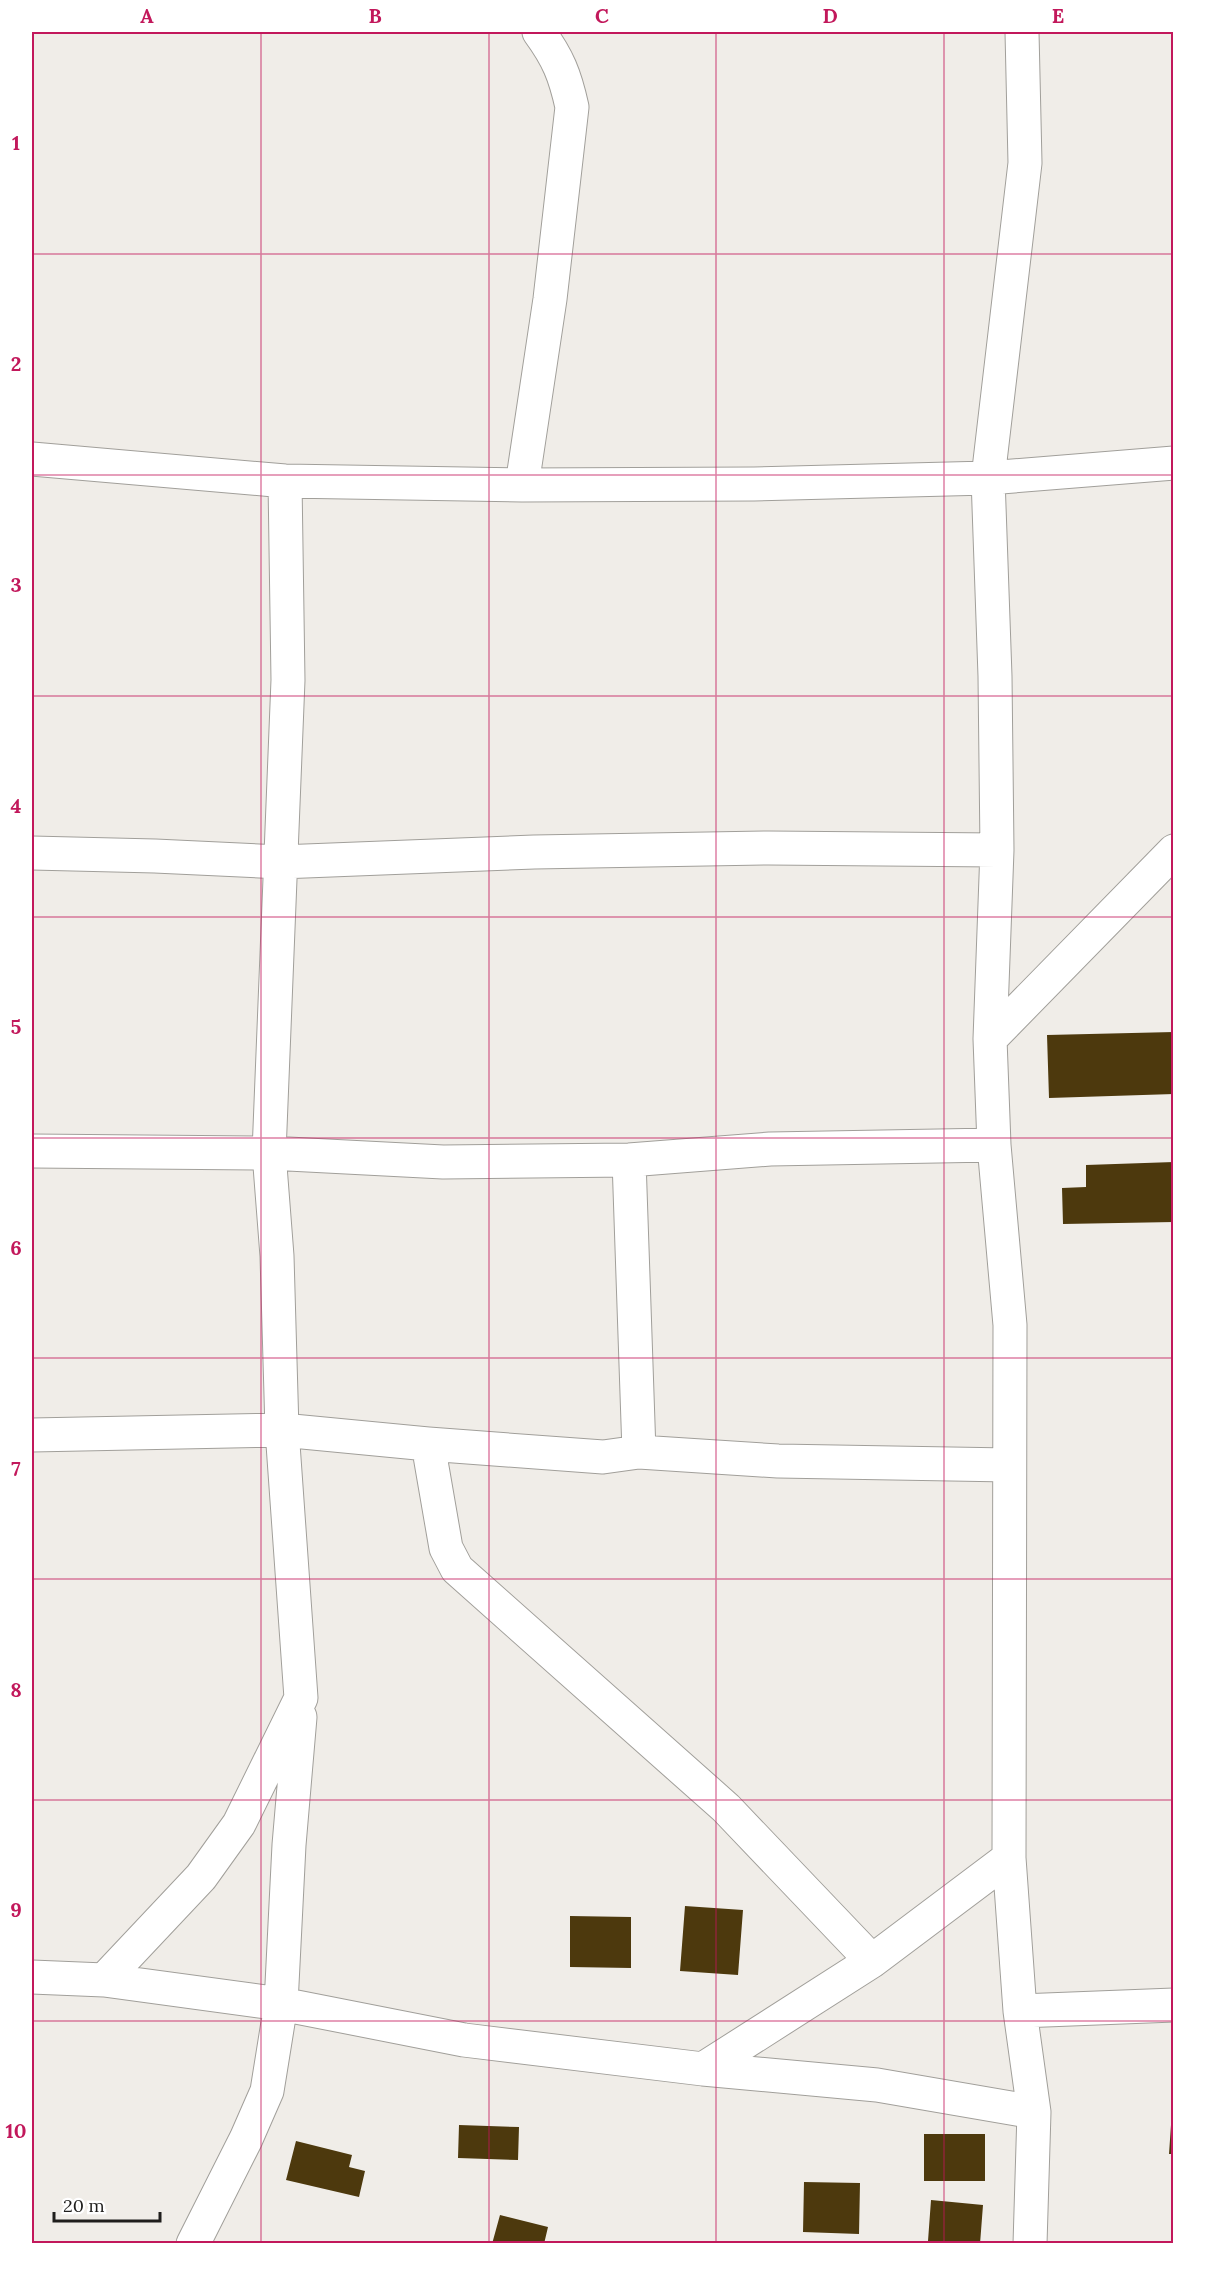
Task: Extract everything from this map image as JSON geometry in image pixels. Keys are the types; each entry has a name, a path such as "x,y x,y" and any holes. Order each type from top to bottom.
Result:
{"street":[{"path":"522,485 550,299 572,107 566,77 553,51 538,32"},
{"path":"1022,32 1025,163 988,478 995,676 997,850 990,1040 994,1145 1010,1325 1009,1858 1020,2011 1034,2112 1030,2244"},
{"path":"32,459 285,481 522,485 753,484 988,478 1173,463"},
{"path":"193,2244 246,2139 267,2091 281,2004 289,1845 301,1698 282,1430 277,1256 269,1153 288,680 285,481"},
{"path":"32,853 280,862 534,852 758,848 997,850"},
{"path":"990,1040 1171,857"},
{"path":"32,1150 269,1153 443,1162 629,1160 770,1149 994,1145"},
{"path":"629,1160 639,1452"},
{"path":"32,1435 282,1430 603,1457 639,1452 778,1461 1009,1465"},
{"path":"428,1444 446,1548 457,1569 726,1808 872,1961"},
{"path":"104,1980 201,1877 239,1824 301,1698"},
{"path":"703,2069 872,1961 1009,1858"},
{"path":"32,1977 104,1980 281,2004 464,2040 703,2069 877,2085 1034,2112"},
{"path":"1020,2011 1173,2005"}],"building":[{"path":"1174,1032 1174,1094 1049,1098 1047,1035"},
{"path":"1174,1162 1174,1222 1063,1224 1062,1188 1086,1187 1086,1165"},
{"path":"685,1906 743,1910 738,1975 680,1971"},
{"path":"570,1916 631,1917 631,1968 570,1967"},
{"path":"459,2125 519,2127 518,2160 458,2158"},
{"path":"1171,2125 1174,2125 1174,2154 1169,2154"},
{"path":"924,2134 985,2134 985,2181 924,2181"},
{"path":"296,2141 352,2155 349,2167 365,2171 359,2197 286,2180"},
{"path":"804,2182 860,2183 859,2234 803,2232"},
{"path":"931,2200 983,2205 980,2244 928,2241"},
{"path":"500,2215 548,2227 544,2244 492,2244"}]}
